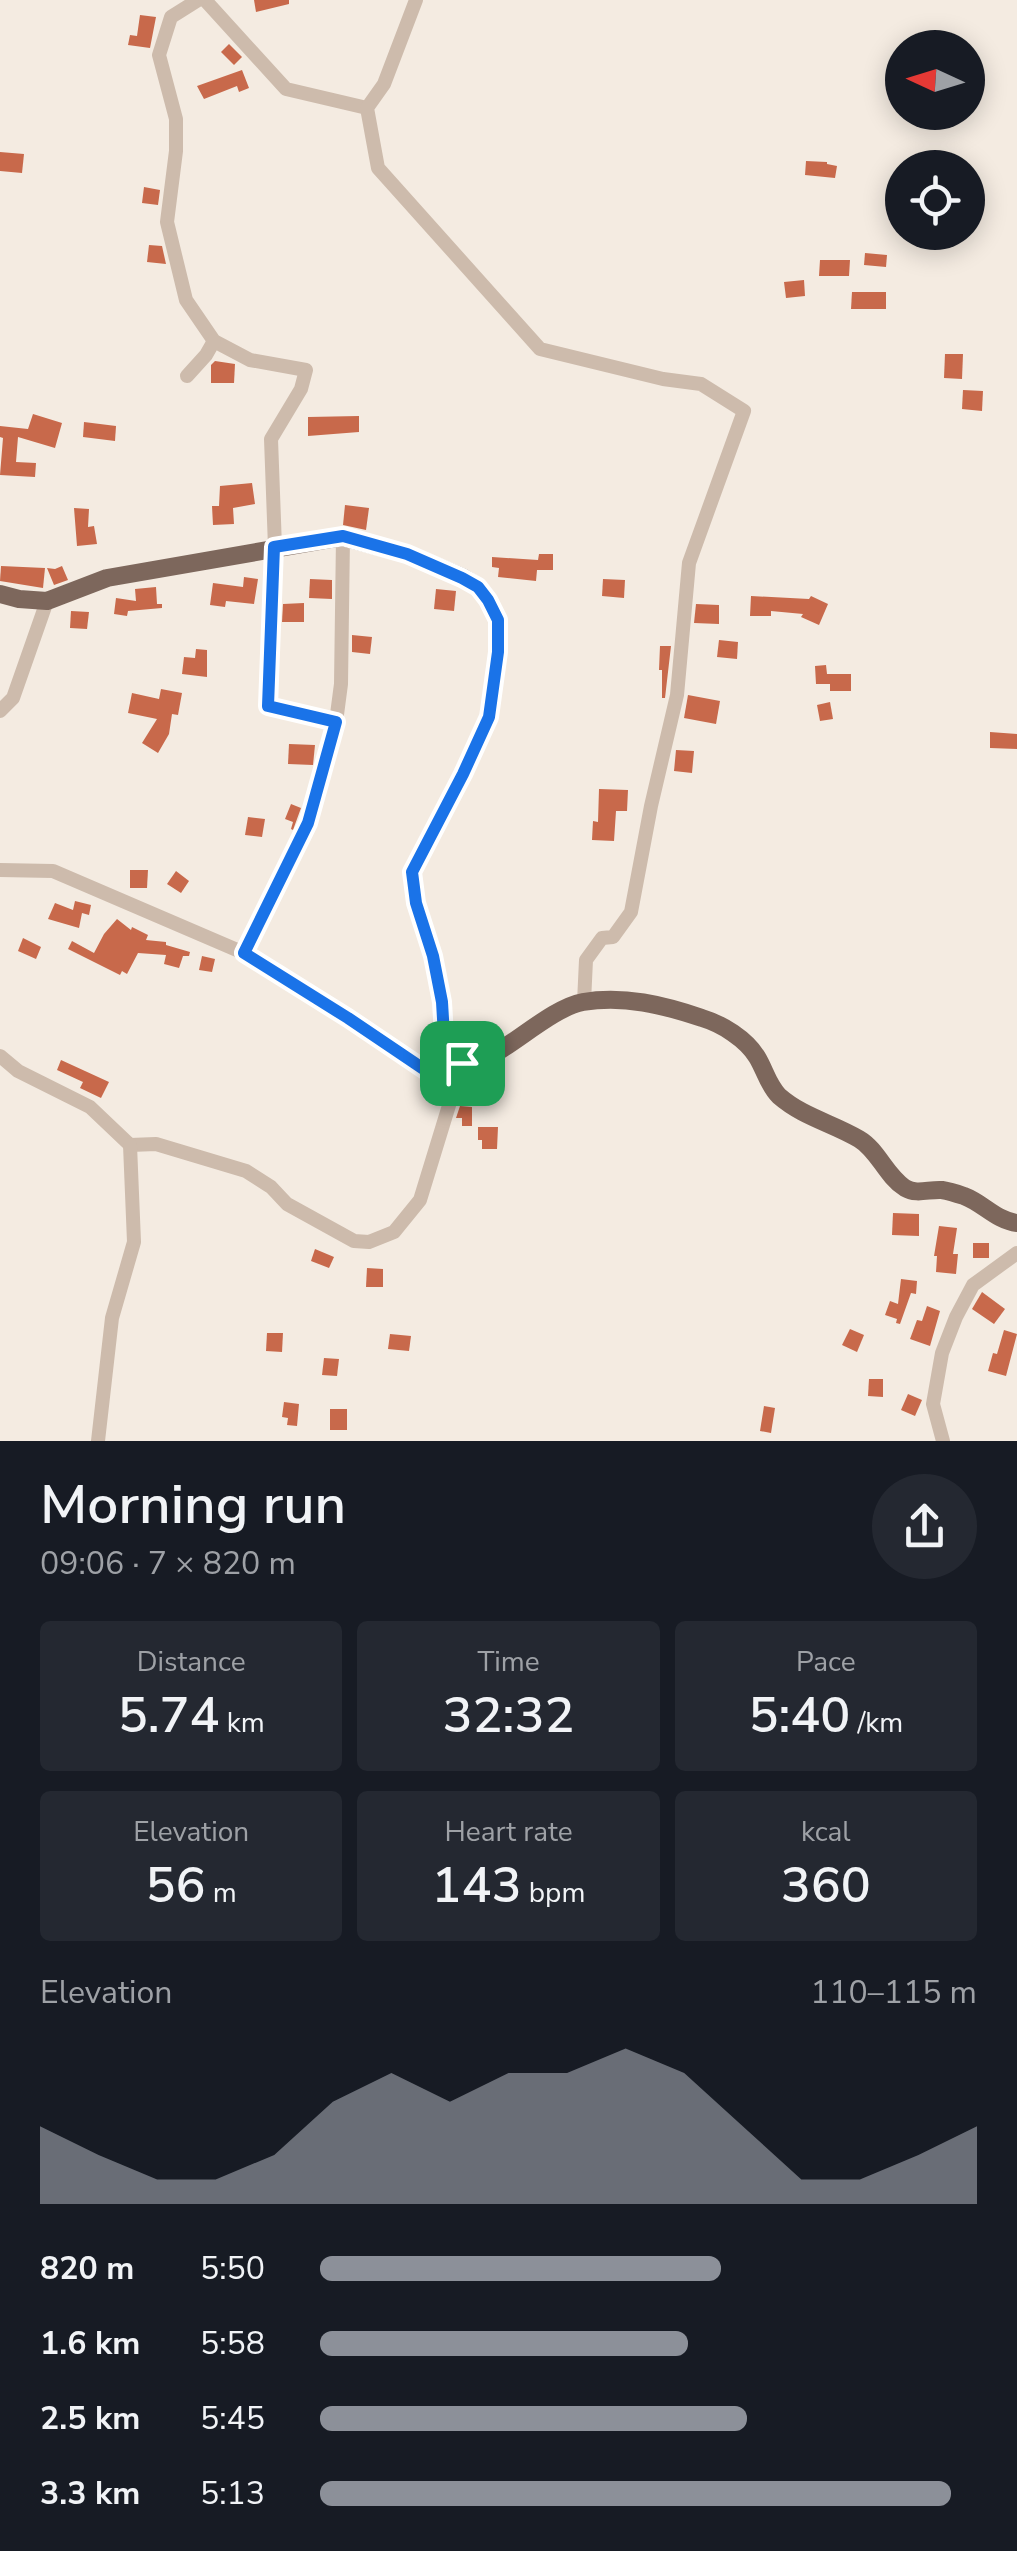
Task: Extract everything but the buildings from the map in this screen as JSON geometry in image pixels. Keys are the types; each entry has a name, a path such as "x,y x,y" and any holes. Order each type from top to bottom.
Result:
{"main road":[{"path":"0,594 47,601 107,578 343,536 407,554 478,587 498,620 489,717 412,872 416,903 439,986 445,1052 462,1063 484,1060 564,1007 613,999 652,1002 707,1019 744,1042 778,1094 797,1112 862,1140 896,1182 909,1191 942,1190 964,1196 1006,1222 1017,1223"}],"street":[{"path":"336,722 268,706 274,547 270,439 300,389 306,370 250,360 214,340 186,300 167,222 176,119 159,55 172,17 201,0 286,89 367,108"},
{"path":"416,0 384,84 367,108 378,168 540,349 663,380 701,384 744,411 689,563 677,694 631,912 612,937 602,938 586,960 584,1002"},
{"path":"187,376 214,340"},
{"path":"244,953 308,823 336,722 341,684 343,536"},
{"path":"0,712 13,698 47,601"},
{"path":"0,870 53,872 244,953 428,1072 457,1084"},
{"path":"0,1056 18,1071 90,1107 130,1145 134,1242 112,1318 98,1441"},
{"path":"130,1145 156,1144 246,1171 271,1187 287,1204 354,1241 369,1242 394,1232 420,1200 462,1063"},
{"path":"943,1441 932,1404 942,1353 956,1317 973,1284 1017,1253"}],"route":[{"path":"343,536 407,554 478,587 498,620 489,717 412,872 416,903 442,1002 445,1052 462,1063 457,1084 442,1080 244,953 308,823 336,722 268,706 274,547 343,536"}]}
